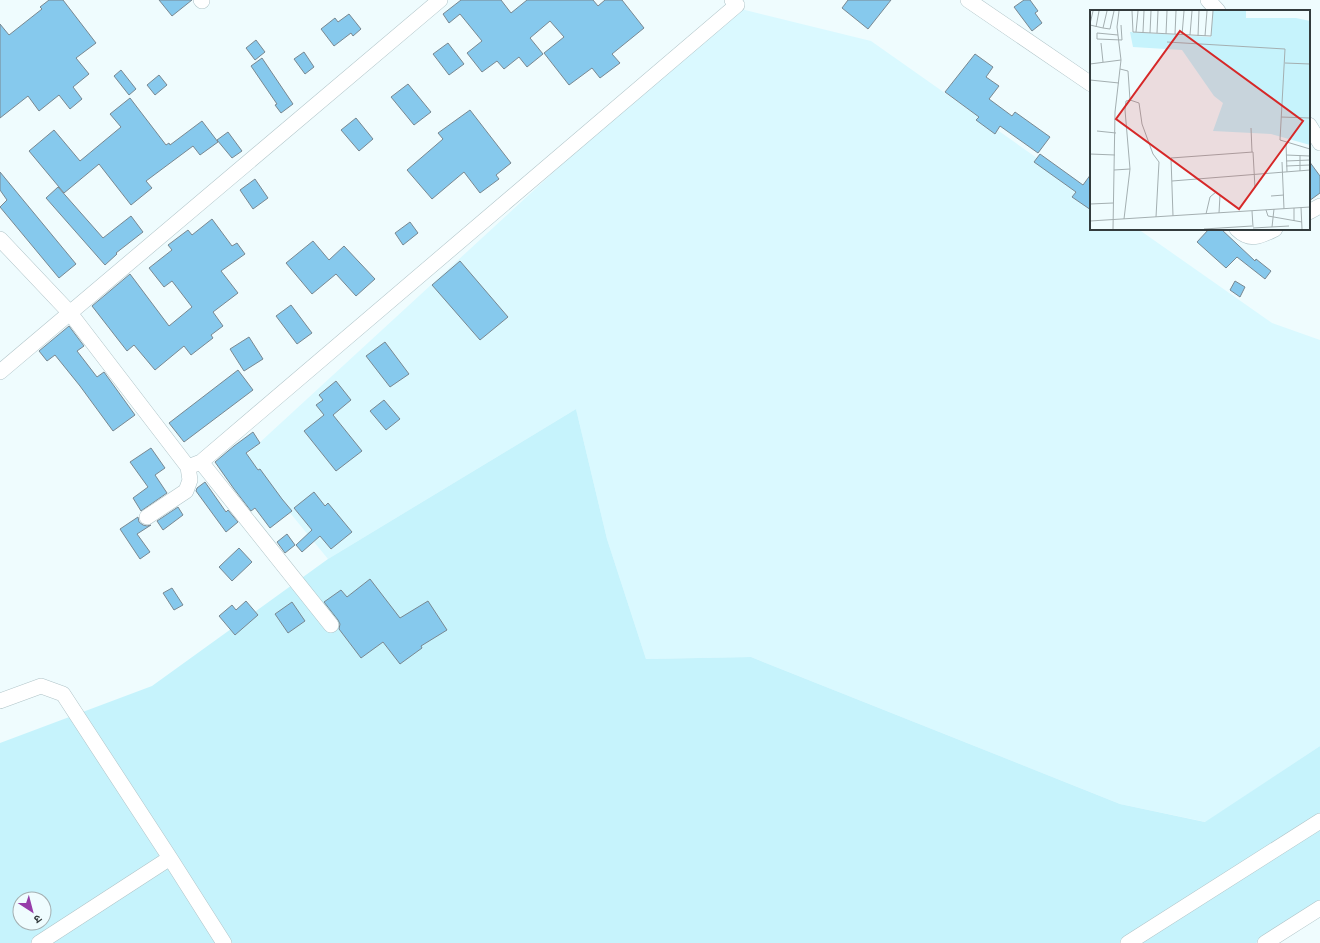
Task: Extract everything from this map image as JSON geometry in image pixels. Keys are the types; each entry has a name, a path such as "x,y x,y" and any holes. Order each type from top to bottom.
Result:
{"street":[{"path":"0,372 440,0"},
{"path":"147,517 186,491 194,465 737,5 732,0"},
{"path":"968,0 1090,83"},
{"path":"1208,0 1217,10"},
{"path":"1310,127 1320,143"},
{"path":"1310,211 1320,206"},
{"path":"1238,230 1241,233 1253,238 1273,230"},
{"path":"0,239 70,313 194,465 331,625"},
{"path":"3,696 41,686 62,694 224,943"},
{"path":"1128,943 1320,821"},
{"path":"39,943 170,858"},
{"path":"1265,943 1287,937 1320,908"}],"shaded area":[{"path":"733,7 871,41 1090,195 1090,230 1139,230 1272,323 1320,340 1320,746 1206,822 1120,804 751,657 646,659 607,539 576,409 328,559 244,457"},
{"path":"576,409 607,539 646,659 751,657 1120,804 1205,822 1320,746 1320,902 1256,943 0,943 0,743 152,686 328,559"}],"building":[{"path":"49,0 63,0 96,43 76,58 89,74 73,87 82,99 70,109 59,95 39,111 28,96 0,118 0,24 9,35 42,9 40,7"},
{"path":"159,0 192,0 172,16"},
{"path":"461,0 501,0 511,13 527,0 593,0 598,6 605,0 622,0 644,28 612,54 620,63 600,78 592,68 569,85 544,53 564,37 550,21 530,38 543,54 527,67 519,57 504,69 497,61 482,72 467,53 482,41 460,14 449,23 443,14"},
{"path":"848,0 891,0 868,29 842,8"},
{"path":"1024,0 1030,0 1038,11 1035,13 1042,23 1032,31 1014,7"},
{"path":"349,14 361,29 353,36 351,33 334,46 321,29 335,18 338,22"},
{"path":"256,40 265,52 255,60 246,48"},
{"path":"448,43 464,64 449,75 433,54"},
{"path":"304,52 314,67 305,74 294,59"},
{"path":"975,54 993,67 986,77 999,86 989,99 1012,116 1015,112 1050,137 1038,153 1000,126 995,134 976,120 979,117 945,92"},
{"path":"262,58 293,104 281,113 275,105 277,104 251,66"},
{"path":"121,70 136,89 129,95 114,76"},
{"path":"159,75 167,85 155,95 147,85"},
{"path":"408,84 431,112 414,125 391,97"},
{"path":"130,98 166,145 169,143 170,145 202,121 218,142 200,155 193,146 146,181 152,188 131,205 99,164 64,193 29,151 54,130 80,161 121,127 110,114"},
{"path":"470,110 511,163 496,175 499,179 480,193 464,172 432,199 407,170 443,139 438,133"},
{"path":"356,118 373,139 359,151 341,130"},
{"path":"228,132 242,151 232,158 217,140"},
{"path":"1040,154 1083,185 1090,175 1090,209 1072,197 1076,192 1034,162"},
{"path":"1310,162 1320,176 1320,193 1310,200"},
{"path":"0,172 76,264 59,278 0,207 7,200 0,190"},
{"path":"255,179 268,198 253,209 240,190"},
{"path":"58,187 103,238 131,216 143,232 116,253 117,254 105,265 46,198"},
{"path":"212,219 232,246 237,243 245,254 221,271 238,293 213,312 223,326 211,335 213,338 191,355 184,346 155,370 134,345 127,351 92,306 130,274 169,326 192,307 172,281 164,287 149,268 172,250 168,245 188,230 192,235"},
{"path":"410,222 418,233 403,245 395,233"},
{"path":"1208,230 1222,230 1255,261 1256,259 1271,271 1265,279 1237,257 1226,268 1197,242"},
{"path":"313,241 329,260 344,246 375,279 356,296 336,274 312,294 286,263"},
{"path":"460,261 508,317 480,340 432,285"},
{"path":"1235,281 1245,287 1240,297 1230,290"},
{"path":"291,305 312,333 297,344 276,316"},
{"path":"69,326 84,346 77,351 97,377 104,372 135,415 113,431 55,355 47,361 39,351"},
{"path":"249,337 263,359 244,371 230,349"},
{"path":"385,342 409,374 390,387 366,356"},
{"path":"238,370 253,390 184,442 169,423"},
{"path":"336,381 351,400 333,415 362,451 336,471 304,431 324,415 316,405 323,400 319,395"},
{"path":"384,400 400,419 386,430 370,411"},
{"path":"253,432 260,443 246,453 292,511 270,528 255,508 251,511 215,462"},
{"path":"151,448 165,468 155,475 167,493 141,511 133,498 148,487 130,462"},
{"path":"205,482 226,512 228,510 238,522 226,532 196,491 197,488"},
{"path":"314,492 325,506 328,503 352,532 331,549 320,536 302,552 296,545 312,530 294,508"},
{"path":"178,507 183,515 163,530 157,521"},
{"path":"138,517 139,522 143,525 151,525 137,534 150,552 140,559 120,529"},
{"path":"287,534 295,545 285,553 277,542"},
{"path":"239,548 252,562 232,581 219,567"},
{"path":"370,579 400,618 428,601 447,630 421,646 422,648 400,664 383,642 361,658 339,629 340,624 338,620 324,602 341,590 347,597"},
{"path":"172,588 183,605 174,610 163,593"},
{"path":"246,601 258,615 235,635 219,616 232,605 236,610"},
{"path":"292,602 305,621 288,633 275,614"}]}
